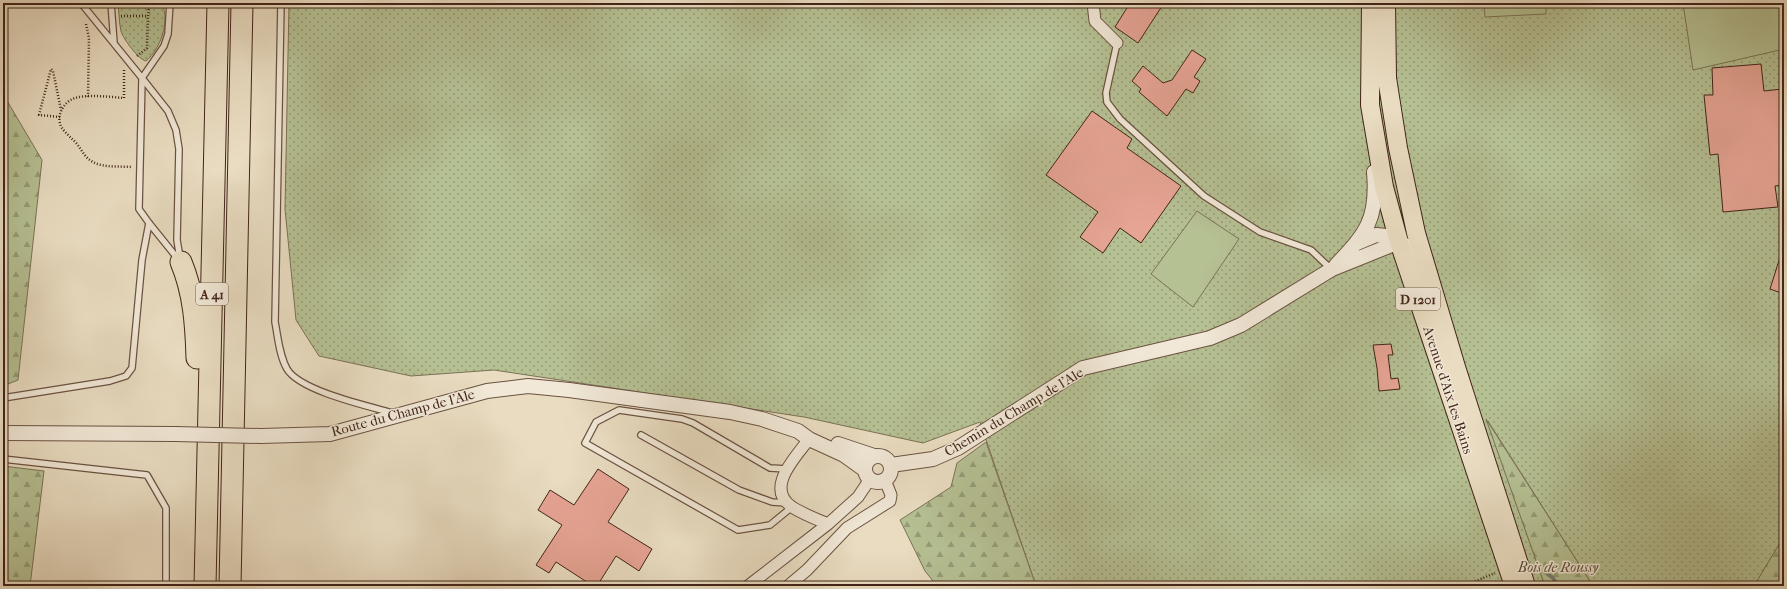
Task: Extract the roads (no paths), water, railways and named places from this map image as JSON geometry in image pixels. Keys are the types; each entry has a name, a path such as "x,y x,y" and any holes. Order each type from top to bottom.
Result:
{"highway":[{"name":"A 41","path":"205,586 218,3"},
{"name":"A 41","path":"230,586 242,3"},
{"path":"239,150 251,3"},
{"path":"181,262 191,292 196,334 200,586"}],"main road":[{"name":"Avenue d'Aix les Bains","path":"1371,3 1370,105 1384,187 1399,242 1514,586"},
{"name":"Avenue d'Aix les Bains","path":"1386,3 1387,78 1398,148 1416,233 1456,367 1526,586"},
{"path":"1387,78 1389,123 1406,219 1399,242"}],"street":[{"path":"1093,3 1095,21 1117,43"},
{"path":"1332,269 1357,243 1368,226 1374,210 1376,194 1370,105"},
{"path":"1357,243 1376,235 1387,236 1399,242 1414,253 1441,336 1456,367"},
{"path":"1332,269 1399,242"},
{"name":"Chemin du Champ de l'Ale","path":"891,465 933,459 958,448 1083,368 1210,338 1241,325 1332,269"},
{"name":"Route du Champ de l'Ale","path":"3,433 261,436 330,434 487,391 528,386 569,390 730,412 772,422 804,435 844,455 868,475"},
{"name":"Route du Champ de l'Ale","path":"804,435 806,431 846,447 874,456"},
{"path":"804,435 781,483 782,494 790,505 828,524"},
{"path":"748,586 828,524 858,498 868,475 867,462 874,456 884,457 889,461 891,465 890,474 885,480 876,482 868,475"},
{"path":"788,586 807,570 847,528 890,501 891,495 885,480"}],"lane":[{"path":"81,3 168,111 174,125 178,139 177,240 181,262"},
{"path":"111,3 114,43"},
{"path":"170,3 168,34 164,46 142,78 140,209 149,223 181,262"},
{"path":"281,3 275,322 282,357 287,370 305,384 323,392 400,416"},
{"path":"1117,43 1106,93 1107,102 1120,119 1204,196 1260,232 1310,250 1332,269"},
{"path":"3,398 110,381 126,376 132,368 142,260 149,223"},
{"path":"787,469 770,468 692,423 682,419 619,410 596,422 585,443 738,530 770,525 790,505"},
{"path":"641,435 738,490 772,502 790,505"},
{"path":"3,459 147,475 166,508 166,586"}],"waterway":[{"path":"1545,572 1553,578 1558,586"},
{"path":"1479,586 1485,584 1488,586"}],"park label":[{"name":"Bois de Roussy","path":"1558,567"}]}
